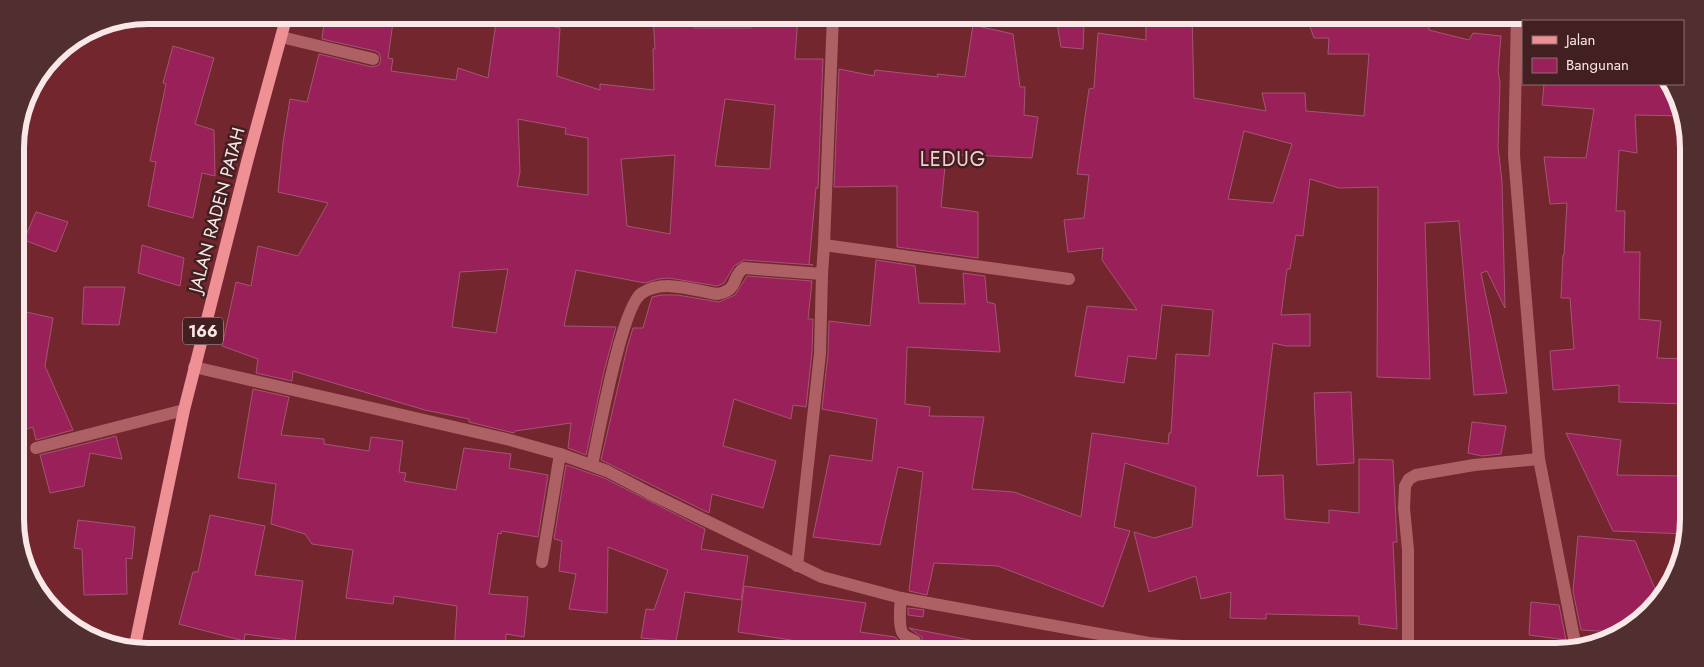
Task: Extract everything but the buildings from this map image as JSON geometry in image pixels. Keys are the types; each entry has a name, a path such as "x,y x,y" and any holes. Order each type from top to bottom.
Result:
{"main road":[{"name":"JALAN RADEN PATAH","path":"136,642 194,367 284,24"}],"street":[{"path":"797,566 820,353 833,24"},
{"path":"1517,24 1514,155 1539,458 1575,642"},
{"path":"280,37 373,59"},
{"path":"824,245 1069,280"},
{"path":"592,466 613,368 629,313 636,297 661,285 717,294 723,293 732,288 739,271 744,268 822,274"},
{"path":"194,367 510,440 560,454 607,471 822,577 901,598 1130,643"},
{"path":"36,448 184,410"},
{"path":"542,562 560,454"},
{"path":"1408,643 1408,550 1404,508 1405,486 1409,479 1416,475 1474,465 1539,458"},
{"path":"901,598 902,633 915,640 915,643"}],"district":[{"name":"LEDUG","path":"953,159"}]}
